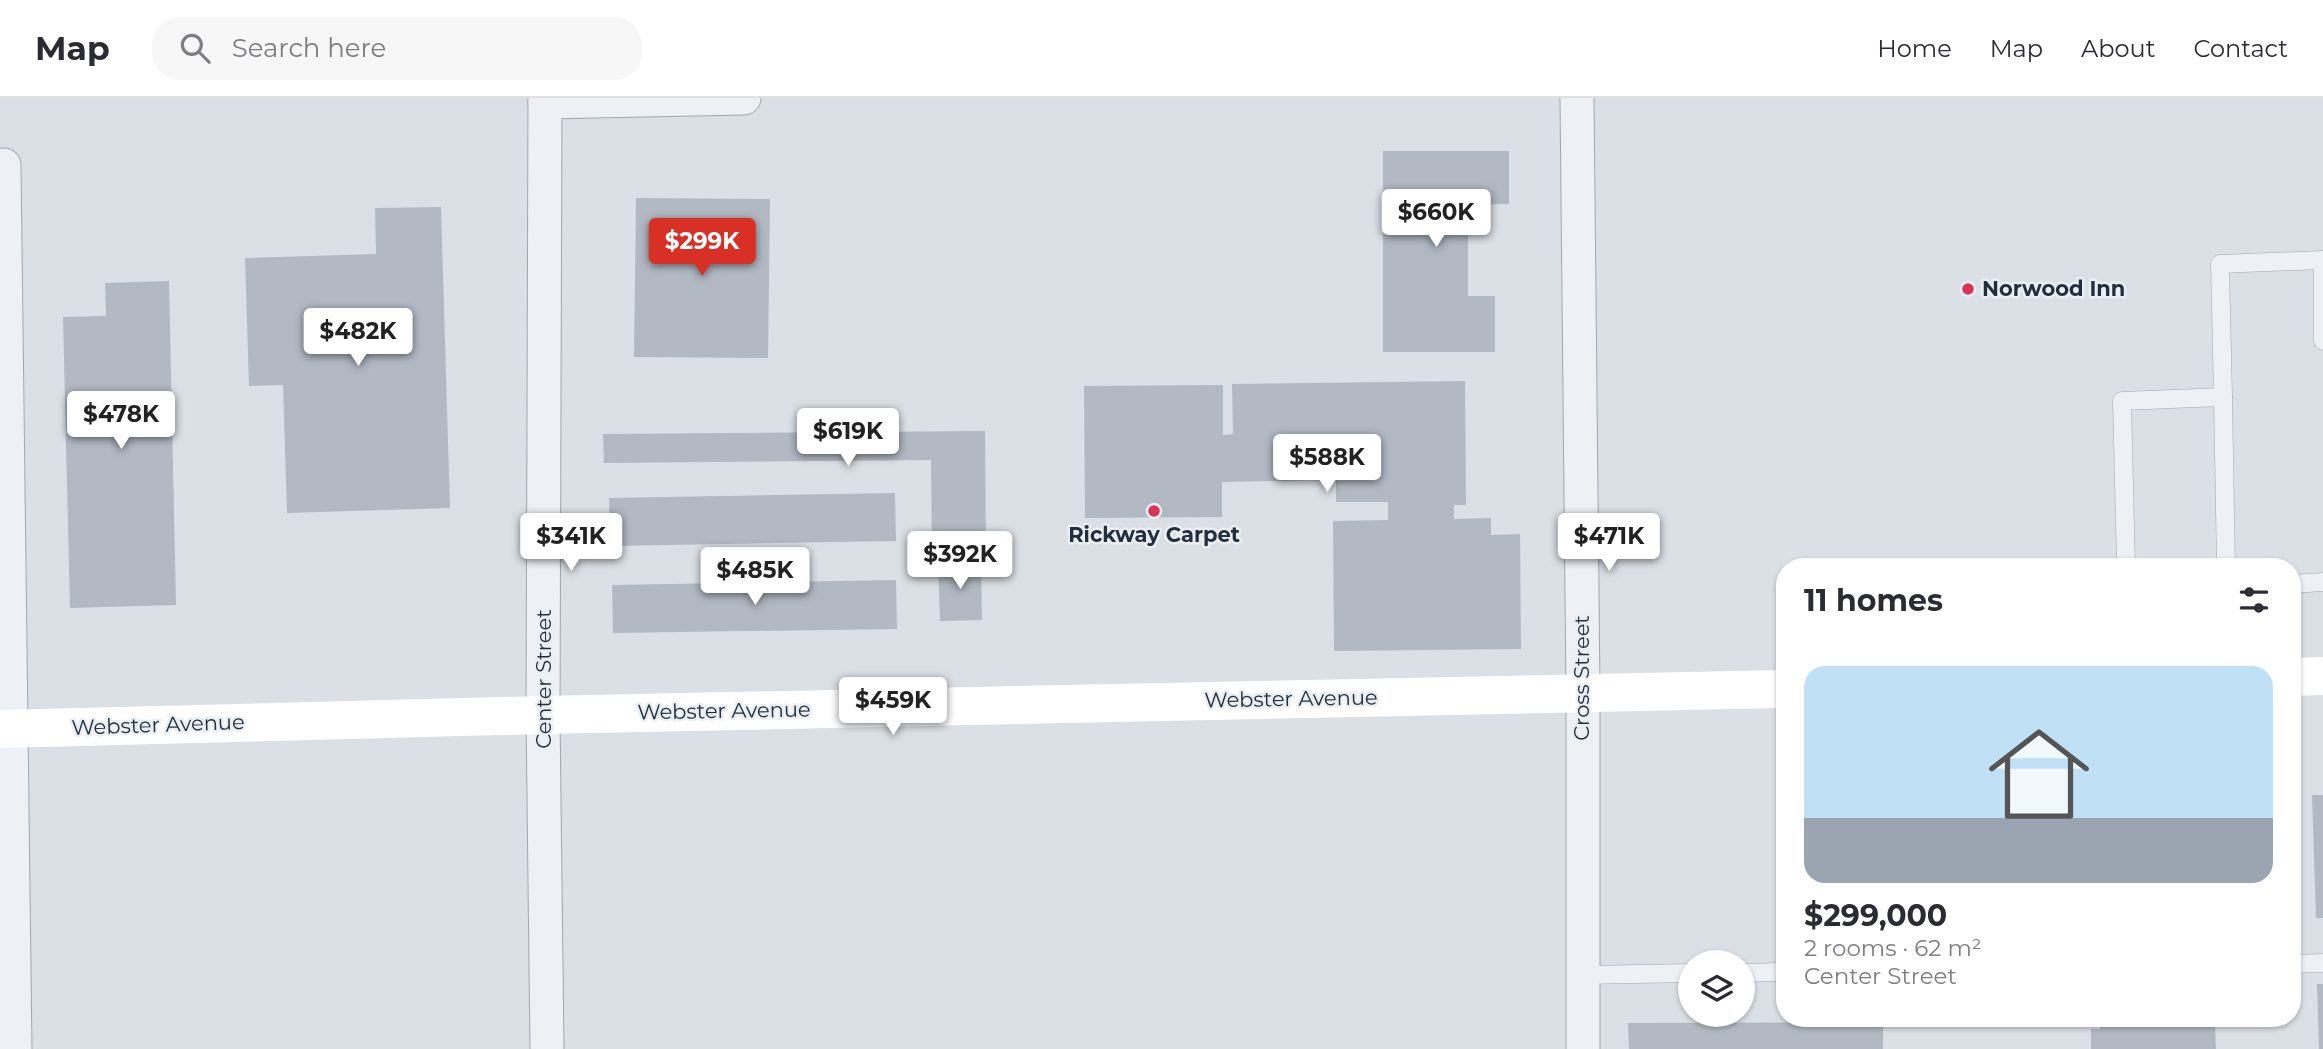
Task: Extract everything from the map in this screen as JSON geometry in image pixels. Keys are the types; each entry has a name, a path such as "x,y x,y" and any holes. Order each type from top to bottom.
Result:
{"street":[{"path":"545,100 744,98"},
{"name":"Cross Street","path":"1577,98 1583,693 1583,1049"},
{"name":"Center Street","path":"545,100 544,715 547,1049"},
{"path":"4,165 6,729 15,1049"},
{"path":"2301,677 2323,676"},
{"name":"Webster Avenue","path":"6,729 1776,689"}],"lane":[{"path":"2226,558 2220,264 2323,260 2323,341"},
{"path":"2126,558 2122,401 2223,397"},
{"path":"2301,583 2323,582"},
{"path":"2301,964 2323,963"},
{"path":"1755,973 1776,972"},
{"path":"1583,975 1678,973"}],"building":[{"path":"1383,151 1509,151 1509,204 1468,205 1468,296 1495,296 1495,352 1383,352"},
{"path":"636,198 770,199 768,358 634,357"},
{"path":"441,207 450,508 287,513 283,385 249,386 245,258 376,254 375,208"},
{"path":"169,281 176,605 70,608 63,317 106,316 105,283"},
{"name":"Rickway Carpet","path":"1465,381 1466,505 1454,505 1454,519 1491,518 1491,535 1520,534 1521,649 1334,651 1333,521 1388,520 1388,502 1336,502 1336,480 1222,482 1222,517 1085,518 1084,386 1223,385 1223,435 1233,434 1232,384"},
{"path":"985,431 986,560 932,560 931,460 604,463 603,434"},
{"path":"895,493 896,541 610,546 609,498"},
{"path":"981,561 982,620 940,621 938,562"},
{"path":"896,580 897,629 613,633 612,585"},
{"path":"2312,795 2323,795 2323,918 2316,918"},
{"path":"2317,984 2323,984 2323,1049 2319,1049"},
{"path":"1776,1022 1776,1027 1883,1027 1883,1049 1629,1049 1628,1023 1678,1023 1678,1027 1755,1027 1755,1023"},
{"path":"2215,1027 2216,1049 2091,1049 2091,1029"}],"place":[{"name":"Norwood Inn","path":"1968,289"},
{"name":"Rickway Carpet","path":"1154,511"}]}
